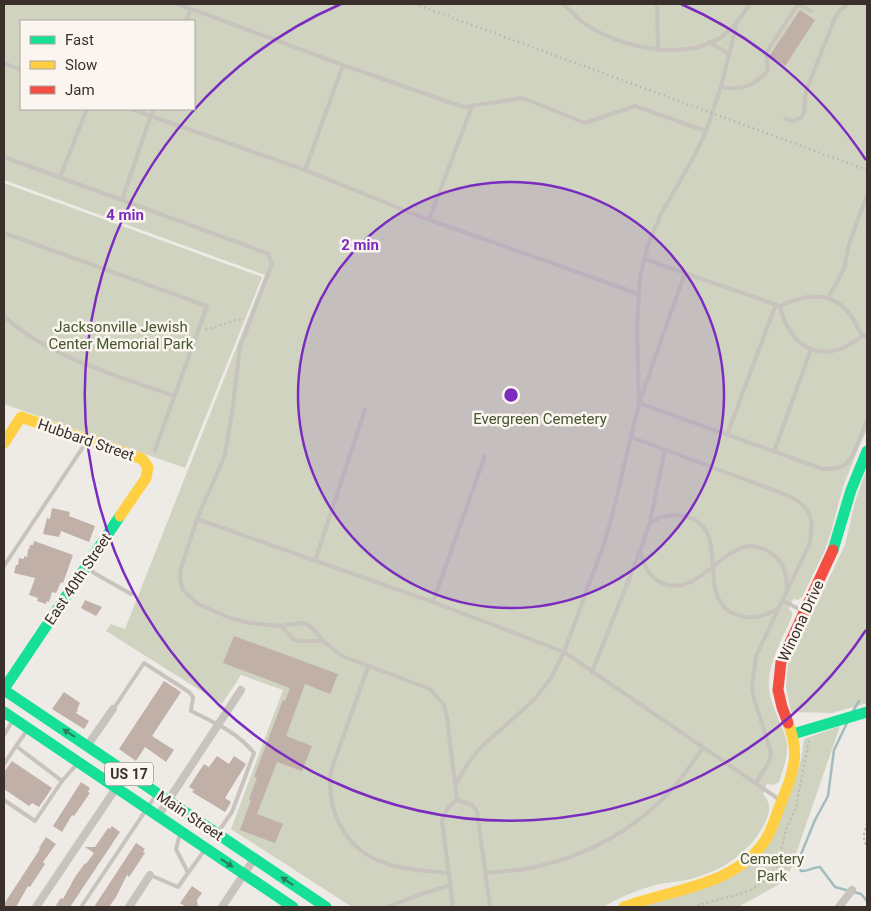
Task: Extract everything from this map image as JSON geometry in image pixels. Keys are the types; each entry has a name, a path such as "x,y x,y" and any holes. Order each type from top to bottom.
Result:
{"street":[{"name":"Hubbard Street","path":"4,443 21,417 142,459 148,467"},
{"name":"Winona Drive","path":"624,907 651,897 703,885 735,869 764,840 782,801 795,762 796,749 793,734 778,693 778,677 781,662 831,556 851,490 867,451"},
{"name":"East 40th Street","path":"4,689 146,478 148,467"},
{"name":"Main Street","path":"4,689 326,907"},
{"path":"158,816 241,690"},
{"path":"88,746 113,709"},
{"name":"Main Street","path":"4,712 293,907"},
{"path":"793,734 867,712"},
{"path":"36,907 116,788"},
{"path":"222,907 254,859"},
{"path":"130,907 150,875"},
{"path":"839,907 852,890"}],"lane":[{"path":"178,4 463,107 523,98 584,123 635,106 706,131"},
{"path":"564,4 581,21 608,37 658,50 683,50 709,42 723,35 737,22 750,4"},
{"path":"657,4 658,50"},
{"path":"721,87 732,89 747,86 759,80 768,70 766,53 798,4 811,11"},
{"path":"785,119 792,121 801,118 804,112 806,91 835,18 839,11 848,4"},
{"path":"186,20 191,9"},
{"path":"640,402 637,330 638,294 644,259 653,230 696,153 706,131 721,87 737,22"},
{"path":"709,42 729,54"},
{"path":"4,63 20,70"},
{"path":"305,170 343,65"},
{"path":"430,220 472,106"},
{"path":"60,177 87,110"},
{"path":"134,110 305,170 430,220 638,294"},
{"path":"122,200 153,110"},
{"path":"4,157 268,254 272,264 240,347 225,455 197,519 181,568 180,579 183,590 198,604 230,618 250,623 281,626 302,622 310,625 323,641 342,656 430,689 444,705 448,718 457,800"},
{"path":"828,298 844,269 848,244 867,195"},
{"path":"4,233 207,306 155,450"},
{"path":"644,259 778,305 810,296 828,298 841,304 848,311 865,337 834,351 824,352 811,349 796,339 788,328 778,305"},
{"path":"456,784 468,763 481,747 534,700 551,678 564,652 605,541 640,402 685,273"},
{"path":"727,435 778,305"},
{"path":"4,316 16,328 43,345 174,396"},
{"path":"774,452 811,349"},
{"path":"640,402 823,469 834,469 844,466 850,459 867,420"},
{"path":"315,561 366,410"},
{"path":"631,437 789,496 800,501 806,507 811,518 812,531 809,545 756,656 752,688 771,752 769,762 756,783"},
{"path":"4,566 88,440"},
{"path":"592,672 640,551 648,526 665,450"},
{"path":"433,602 485,456"},
{"path":"648,526 657,518 673,515 691,518 699,523 705,529 709,538 716,592 719,599 732,612 741,616 759,617 779,608"},
{"path":"197,519 433,602 564,652 782,801"},
{"path":"640,551 642,561 656,580 676,587 690,582 707,572 739,548 748,546 762,548 771,552 783,566 786,574 786,593"},
{"path":"87,565 94,573 131,594"},
{"path":"783,600 805,611"},
{"path":"281,626 293,638 300,641 323,641"},
{"path":"113,709 144,663 189,692 193,697 191,711 218,724 242,739 254,753 232,812 217,834"},
{"path":"368,667 331,771 330,800 335,817 342,830 352,842 372,858 411,869 450,873"},
{"path":"4,735 14,719"},
{"path":"4,764 28,729"},
{"path":"16,746 62,781"},
{"path":"486,873 535,868 566,858 599,844 624,829 656,804 677,783 703,748"},
{"path":"4,800 35,821 62,781 78,762"},
{"path":"81,907 157,794"},
{"path":"454,907 442,820 444,812 450,804 457,800 472,805 477,811 490,907"},
{"path":"181,832 176,849 188,874"},
{"path":"150,875 178,887 206,849"},
{"path":"387,907 451,885"}],"path":[{"path":"197,334 236,320 251,319"},
{"path":"867,823 863,835 867,848"}],"green space":[{"name":"Evergreen Cemetery","path":"4,4 867,4 867,430 843,487 824,552 802,597 798,600 793,599 789,609 792,612 792,616 770,670 770,696 783,730 787,744 787,754 779,782 773,785 767,784 763,794 769,805 769,813 764,825 752,843 736,858 707,874 633,892 603,907 352,907 231,829 283,690 241,675 222,704 106,631 111,624 125,629 265,275 4,180"},
{"name":"Jacksonville Jewish Center Memorial Park","path":"4,183 262,277 185,468 4,404"},
{"path":"867,468 867,703 832,713 791,712 786,686 788,664 845,545 855,502"},
{"name":"Cemetery Park","path":"840,726 787,880 738,907 635,907 704,889 739,871 760,853 795,779 801,760 804,739"}],"building":[{"path":"800,10 815,20 785,66 770,55"},
{"path":"52,508 70,512 69,516 95,526 89,542 61,531 59,537 43,534 47,518 50,519"},
{"path":"34,541 73,555 63,583 61,582 56,593 52,592 49,602 47,601 46,604 37,601 38,598 29,595 35,578 14,573 19,558 24,559 24,556 27,557 28,549 30,545 33,545"},
{"path":"85,600 102,607 96,616 81,608"},
{"path":"234,636 338,674 330,694 305,684 286,736 312,746 302,771 277,762 257,814 283,824 275,843 240,830 257,778 254,777 283,700 285,701 290,688 223,663"},
{"path":"164,681 181,692 152,736 174,750 166,762 145,747 136,761 119,749"},
{"path":"64,692 80,703 76,713 89,721 84,729 52,709"},
{"path":"217,756 229,764 234,756 246,764 225,798 231,802 225,812 192,792 194,790 189,787 204,764 209,767"},
{"path":"12,761 52,788 39,807 32,803 29,806 4,789 4,772"},
{"path":"81,782 90,788 88,792 90,793 74,816 72,815 62,832 53,826"},
{"path":"112,826 120,832 70,907 55,907 61,898 63,899 75,877 94,853 85,847 95,847 108,828 110,829"},
{"path":"46,837 56,844 43,862 45,864 30,887 28,886 16,907 4,907 4,904"},
{"path":"136,843 145,849 143,852 145,853 129,877 127,875 109,907 94,907"},
{"path":"192,886 202,893 197,900 198,907 186,907 180,903"}],"waterway":[{"path":"853,711 859,701"},
{"path":"847,723 834,750 828,796 815,820 797,864 801,871 820,867 835,887 861,894 867,901"}],"railway":[{"path":"415,4 867,170"}],"traffic: fast":[{"path":"833,550 851,490 867,451"},
{"path":"4,689 120,516"},
{"path":"4,690 326,907"},
{"path":"4,712 293,907"},
{"path":"793,734 867,712"}],"traffic: slow":[{"path":"4,443 21,417 142,459 148,467 146,478 120,516"},
{"path":"624,907 702,884 738,867 754,855 771,830 792,771 795,753 792,733 788,723"}],"traffic: jam":[{"path":"788,723 778,690 781,662 833,550"}]}
